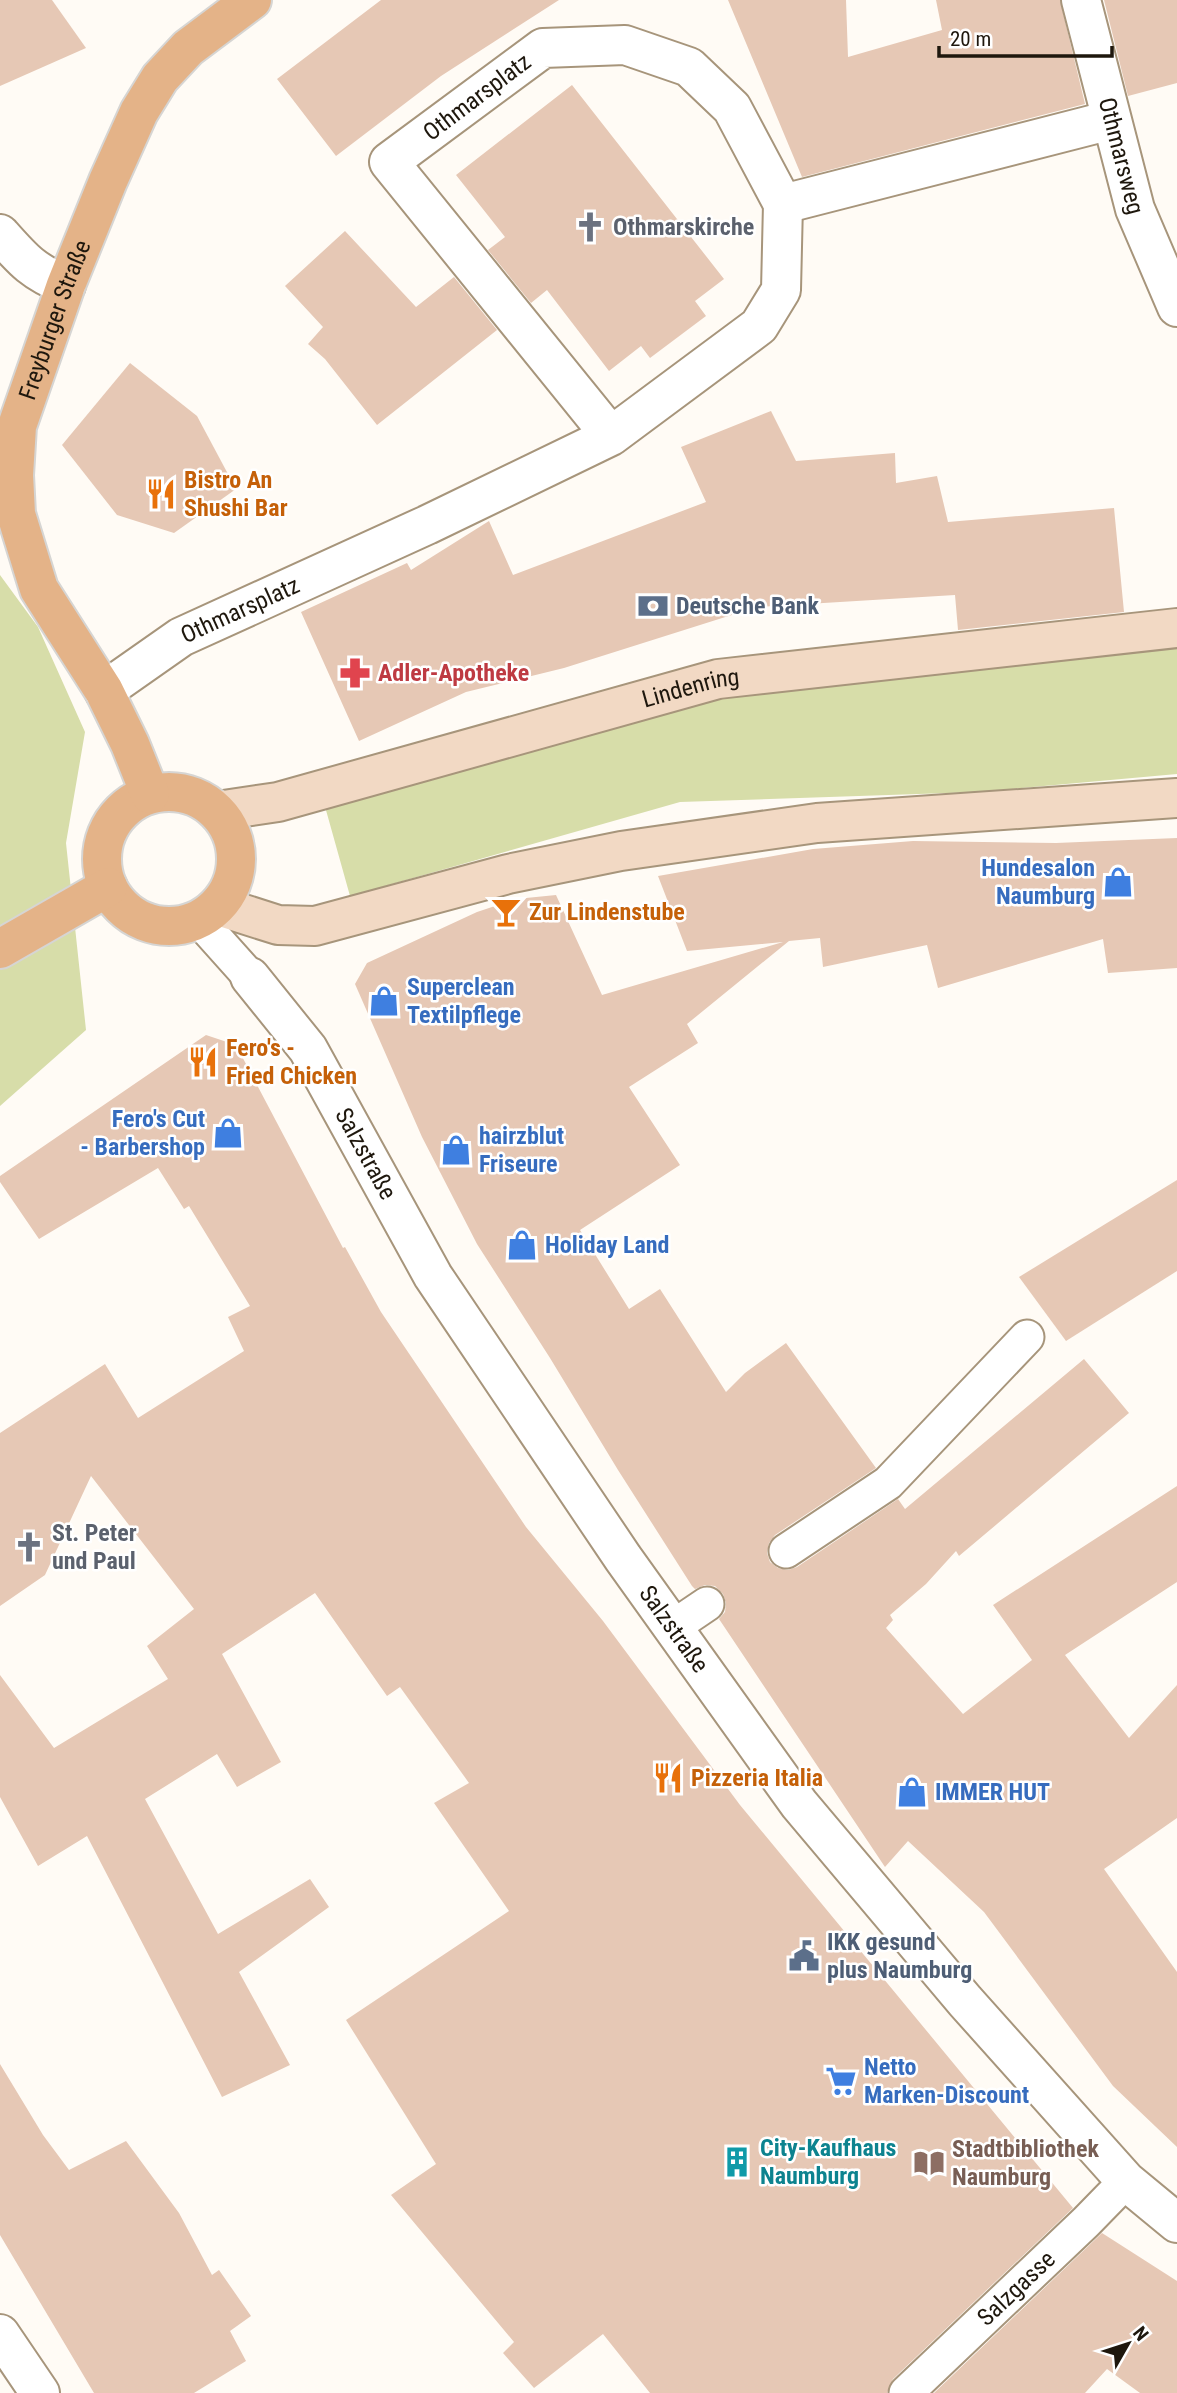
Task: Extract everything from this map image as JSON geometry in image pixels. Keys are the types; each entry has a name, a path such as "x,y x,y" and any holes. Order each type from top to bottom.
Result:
{"main road":[{"name":"Freyburger Straße","path":"150,794 130,744 104,691 39,589 8,513 17,426 66,285 139,112 160,78 188,48 223,19 252,0"},
{"name":"Lindenring","path":"217,811 278,802 718,679 1177,628"},
{"path":"182,792 200,798 217,811 230,828 236,848 236,869 230,889 208,913 177,926 154,925 135,918 119,904 108,887 102,868 103,847 109,827 132,803 150,794 182,792"},
{"path":"208,913 278,925 315,926 508,874 621,851 817,823 1177,798"},
{"path":"0,949 108,887"}],"street":[{"name":"Othmarsweg","path":"1081,0 1135,209 1177,307"},
{"name":"Othmarsplatz","path":"104,691 181,637 427,525 611,436 759,326 781,290 783,204 732,108 689,66 625,45 543,48 389,162 611,436"},
{"path":"783,204 1111,120"},
{"path":"0,234 26,263 42,276 66,285"},
{"name":"Salzstraße","path":"250,977 308,1049 433,1276 623,1558 799,1804 965,2001 1126,2181 1177,2223"},
{"path":"0,2334 40,2393"}],"lane":[{"path":"208,913 250,977"},
{"path":"786,1551 888,1483 1027,1337"},
{"path":"673,1628 707,1604"},
{"name":"Salzgasse","path":"906,2393 1126,2181"}],"green space":[{"path":"0,575 38,627 85,732 66,843 86,1030 0,1106"},
{"path":"1177,644 1177,774 978,792 680,802 350,896 324,803 716,696"}],"building":[{"path":"0,0 52,0 86,48 0,86"},
{"path":"381,0 559,0 441,76 336,156 277,79"},
{"path":"728,0 846,0 848,57 942,30 936,0 1060,0 1085,104 802,177"},
{"path":"1104,0 1177,0 1177,83 1128,96"},
{"name":"Othmarskirche","path":"572,85 724,279 695,301 706,316 650,358 641,346 609,371 547,290 531,303 488,250 505,237 456,175"},
{"path":"345,231 416,307 454,277 497,330 377,425 325,359 308,344 323,327 285,286"},
{"path":"130,363 197,416 236,489 174,533 117,515 62,445"},
{"path":"771,411 796,461 895,453 896,483 937,476 948,522 1114,508 1124,612 958,630 955,595 757,607 564,668 466,692 359,741 301,612 407,563 411,570 489,521 513,575 706,502 681,447"},
{"path":"1177,838 1177,968 1108,973 1103,939 938,988 927,945 823,967 820,938 789,941 687,1024 698,1043 629,1087 680,1165 580,1230 629,1309 660,1289 726,1392 745,1373 786,1343 876,1468 775,1535 769,1543 767,1553 770,1562 778,1568 788,1570 797,1567 898,1499 905,1509 1084,1359 1129,1413 959,1556 956,1551 926,1584 890,1615 893,1620 886,1628 963,1714 1032,1660 993,1605 1177,1486 1177,1582 1065,1655 1129,1738 1177,1685 1177,1818 1104,1869 1177,1972 1177,2147 1113,2086 984,1912 908,1841 885,1867 719,1619 725,1612 723,1594 715,1586 705,1585 695,1589 692,1586 477,1244 422,1137 355,984 367,963 477,912 516,899 556,895 602,995 783,942 687,951 658,876 813,849 913,841 1056,843"},
{"path":"206,1035 236,1045 343,1248 345,1247 381,1312 526,1527 603,1621 740,1805 1073,2208 893,2379 887,2393 650,2393 603,2334 534,2388 503,2353 514,2342 391,2195 436,2164 346,2020 509,1911 434,1803 469,1783 400,1687 387,1696 315,1593 222,1654 281,1762 237,1787 217,1754 145,1799 218,1934 310,1879 329,1907 239,1972 290,2065 222,2097 87,1836 38,1866 0,1797 0,1675 54,1748 168,1679 147,1646 194,1609 91,1476 45,1575 0,1606 0,1433 105,1364 138,1418 244,1351 228,1317 250,1306 189,1206 184,1209 158,1168 39,1239 0,1182 0,1176"},
{"path":"1177,1180 1177,1271 1066,1341 1019,1277"},
{"path":"0,2064 43,2135 69,2170 126,2141 179,2213 212,2275 219,2270 251,2316 230,2331 246,2361 194,2393 94,2393 0,2235"},
{"path":"1102,2233 1177,2281 1177,2393 1140,2393 1107,2369 1085,2393 934,2393"}],"place":[{"name":"Othmarskirche","path":"590,227"},
{"name":"Bistro An Shushi Bar","path":"161,494"},
{"name":"Deutsche Bank","path":"653,606"},
{"name":"Adler-Apotheke","path":"355,673"},
{"name":"Hundesalon Naumburg","path":"1118,882"},
{"name":"Zur Lindenstube","path":"506,912"},
{"name":"Superclean Textilpflege","path":"384,1001"},
{"name":"Fero's - Fried Chicken","path":"203,1062"},
{"name":"Fero's Cut - Barbershop","path":"228,1133"},
{"name":"hairzblut Friseure","path":"456,1150"},
{"name":"Holiday Land","path":"522,1245"},
{"name":"St. Peter und Paul","path":"29,1547"},
{"name":"Pizzeria Italia","path":"668,1778"},
{"name":"IMMER HUT","path":"912,1792"},
{"name":"IKK gesund plus Naumburg","path":"804,1956"},
{"name":"Netto Marken-Discount","path":"841,2081"},
{"name":"City-Kaufhaus Naumburg","path":"737,2162"},
{"name":"Stadtbibliothek Naumburg","path":"929,2163"}]}
